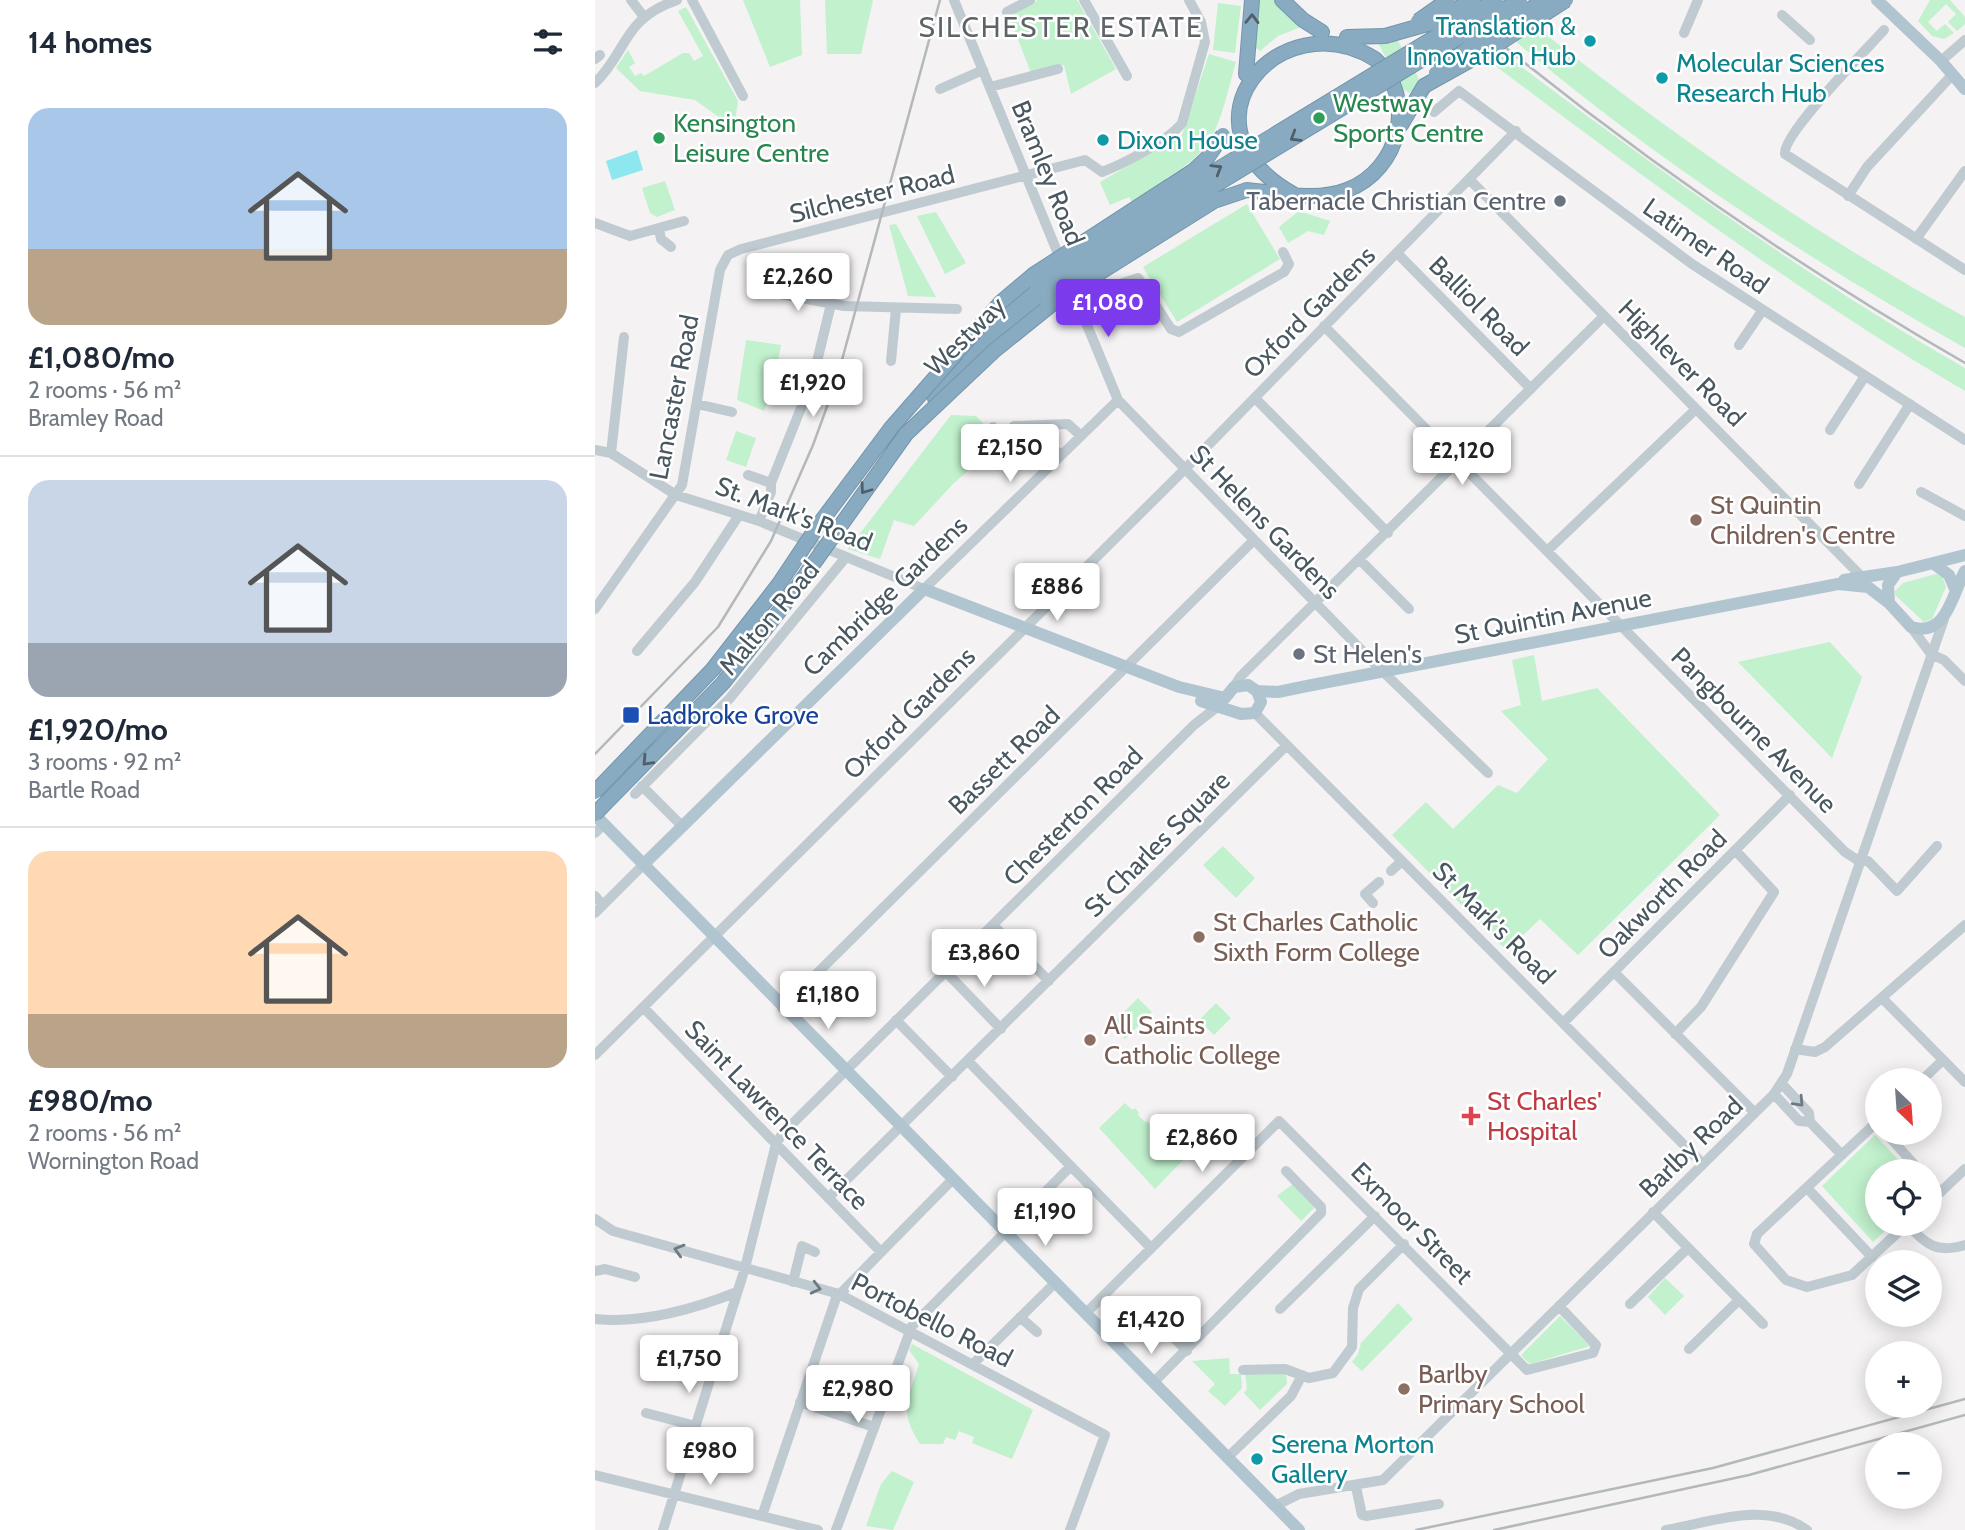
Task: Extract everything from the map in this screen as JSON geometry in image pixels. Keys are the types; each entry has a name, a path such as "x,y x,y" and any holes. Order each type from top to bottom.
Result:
{"highway":[{"path":"1252,0 1251,43 1241,92 1239,123 1251,158 1266,176 1293,194"},
{"path":"1282,0 1303,20 1322,32 1342,37 1385,36 1431,23 1473,0"},
{"path":"1385,36 1407,27 1448,0"},
{"name":"Westway","path":"595,792 713,669 779,584 817,527 891,428 982,335 1037,287 1085,251 1496,0"},
{"name":"Westway","path":"597,821 723,682 784,605 906,434 986,344 1081,270 1520,0"},
{"path":"906,434 995,350 1042,312 1139,246 1230,194 1247,190 1331,195 1361,183 1384,162 1413,99 1424,86 1457,55 1545,0"},
{"path":"1424,86 1487,51 1566,0"},
{"path":"891,428 1001,302 1033,275 1207,158 1229,125 1241,92 1256,63 1290,38 1322,32"},
{"path":"1342,37 1371,55 1389,76 1398,96 1397,136"}],"main road":[{"path":"1877,0 1941,61 1965,89"},
{"name":"St Quintin Avenue","path":"1838,584 1847,578 1897,572 1965,555"},
{"path":"1934,564 1949,575 1955,589"},
{"path":"1897,572 1883,599 1912,627 1930,629 1944,619 1965,571"},
{"name":"St Quintin Avenue","path":"1253,693 1247,716 1224,705 1234,687 1253,693 1278,692 1838,584 1862,586 1883,599"},
{"name":"St. Mark's Road","path":"923,589 1224,705"},
{"name":"Cambridge Gardens","path":"643,865 923,589"},
{"name":"St. Mark's Road","path":"1179,687 1203,702 1224,705"},
{"path":"597,821 1056,1282 1296,1528"}],"street":[{"path":"631,0 644,17"},
{"path":"595,83 625,38 644,17 677,0"},
{"path":"692,0 743,96"},
{"path":"1007,12 1030,0"},
{"path":"1084,0 1127,76"},
{"name":"Silchester Road","path":"728,255 741,249 1085,160 1102,172 1175,131 1181,123 1205,42 1201,22 1189,0"},
{"path":"1684,33 1698,0"},
{"name":"Bramley Road","path":"956,1 1118,400"},
{"path":"1783,15 1810,40"},
{"path":"1884,30 1805,117 1785,146 1789,158 1965,270"},
{"path":"1941,61 1965,40"},
{"path":"990,88 1058,69"},
{"path":"940,89 983,70"},
{"path":"1848,196 1867,167 1953,74"},
{"name":"Latimer Road","path":"1434,112 1459,91 1692,264 1965,440"},
{"name":"Oxford Gardens","path":"595,1055 1255,398 1516,131"},
{"path":"1916,239 1965,171"},
{"name":"Highlever Road","path":"1470,180 1861,576"},
{"path":"595,223 630,236 684,221"},
{"path":"659,229 661,239 671,247"},
{"path":"1076,299 1138,278 1171,329 1179,332 1284,272 1289,264 1283,252"},
{"name":"Balliol Road","path":"1397,253 1531,389"},
{"name":"Lancaster Road","path":"595,609 676,495 685,476 720,271 728,255"},
{"path":"758,290 831,304 896,309 957,309"},
{"path":"759,521 813,378 831,304"},
{"path":"891,361 896,309"},
{"path":"1739,345 1762,311"},
{"path":"1253,693 1315,603 1604,316"},
{"name":"Pangbourne Avenue","path":"1324,326 1845,852 1859,861 1868,861 1897,891 1937,845"},
{"path":"611,453 624,337"},
{"path":"1830,430 1865,376"},
{"path":"1255,398 1388,533"},
{"name":"Cambridge Gardens","path":"923,589 1118,400"},
{"name":"St Helens Gardens","path":"1118,400 1383,672 1487,773"},
{"path":"697,404 732,412"},
{"path":"1859,484 1910,404"},
{"path":"1548,551 1696,410"},
{"path":"1014,426 1068,424 1081,436"},
{"path":"993,427 1010,447 1048,445 1061,455"},
{"name":"St. Mark's Road","path":"595,450 611,453 676,495 759,521 923,589"},
{"path":"748,475 771,484"},
{"path":"1921,492 1965,516"},
{"path":"637,651 695,582 739,515"},
{"name":"Bassett Road","path":"782,1008 1128,668 1254,540"},
{"name":"Malton Road","path":"682,826 638,790 730,698 846,557"},
{"path":"1360,560 1409,609"},
{"name":"Barlby Road","path":"1275,1506 1300,1494 1356,1487 1383,1480 1782,1084 1944,619"},
{"path":"1912,627 1930,654 1944,660 1965,681"},
{"name":"St Mark's Road","path":"1253,693 1286,746 1702,1163"},
{"name":"Chesterton Road","path":"1194,725 1203,702"},
{"name":"Chesterton Road","path":"663,1530 745,1268 776,1144 782,1134 1194,725 1224,705"},
{"name":"St Charles Square","path":"828,1198 902,1128 1286,746"},
{"name":"Oakworth Road","path":"1563,1023 1790,795"},
{"path":"1675,1034 1701,1007 1774,892 1735,850"},
{"path":"1391,871 1402,860"},
{"name":"Cambridge Gardens","path":"595,913 643,865"},
{"path":"1373,903 1365,894 1378,882"},
{"path":"595,896 603,905"},
{"path":"993,925 1049,981"},
{"path":"1795,1049 1820,1051 1965,925"},
{"path":"946,972 1001,1029"},
{"path":"1614,972 1755,1113"},
{"path":"1882,998 1965,1082"},
{"name":"Saint Lawrence Terrace","path":"643,1007 881,1252"},
{"path":"896,1020 952,1077"},
{"path":"1935,1068 1943,1060"},
{"path":"968,1061 1150,1247 1086,1313"},
{"path":"1782,1084 1809,1113 1810,1122 1842,1155"},
{"path":"1774,1094 1799,1121 1810,1122"},
{"name":"Exmoor Street","path":"1150,1247 1275,1123 1283,1123 1527,1370 1593,1353 1596,1345 1559,1306"},
{"path":"1865,1134 1754,1240 1758,1250 1789,1282 1807,1287 1846,1278 1865,1262"},
{"path":"1897,1145 1909,1159"},
{"path":"836,1530 909,1330 917,1318 1071,1166"},
{"path":"1942,1190 1965,1169"},
{"path":"1154,1382 1321,1213 1321,1207 1286,1171"},
{"path":"762,1516 839,1294 953,1179"},
{"path":"1807,1188 1866,1250"},
{"path":"1653,1212 1763,1324"},
{"path":"1280,1309 1375,1216"},
{"name":"Portobello Road","path":"595,1219 613,1231 839,1294 1105,1435 1070,1530"},
{"path":"1879,1250 1894,1236"},
{"path":"1919,1236 1930,1247 1951,1250 1965,1245"},
{"path":"1243,1370 1272,1368 1305,1377 1333,1373 1350,1352 1353,1308 1359,1289 1404,1244"},
{"path":"793,1282 802,1246 815,1252"},
{"path":"1630,1304 1688,1248"},
{"path":"595,1271 605,1269 635,1277"},
{"path":"973,1364 1056,1282"},
{"path":"595,1319 642,1318 697,1305 703,1306 738,1289"},
{"path":"1689,1349 1739,1300"},
{"path":"1147,1310 1187,1351"},
{"path":"1020,1317 1037,1332"},
{"path":"1228,1457 1291,1396 1305,1377"},
{"path":"800,1402 874,1427"},
{"path":"646,1413 696,1426"},
{"path":"595,1475 818,1530"},
{"path":"1356,1487 1362,1515 1366,1516 1439,1504"},
{"path":"1666,1530 1766,1513 1786,1517 1807,1530"}],"green space":[{"path":"743,0 800,0 802,55 770,67"},
{"path":"825,0 873,0 861,54 827,54"},
{"path":"1038,0 1077,0 1116,69 1071,94 1064,65 1031,73 1009,16"},
{"path":"1257,0 1274,0 1301,27 1278,36 1260,51 1255,47"},
{"path":"1469,0 1503,0 1613,87 1727,169 1844,246 1965,317 1965,348 1835,271 1707,188 1584,98"},
{"path":"1930,0 1950,0 1965,17 1965,24 1957,31 1948,22 1956,14 1946,4 1928,22 1937,31 1945,24 1954,33 1944,39 1932,36 1918,21"},
{"path":"1218,3 1241,6 1235,53 1213,50"},
{"path":"686,7 738,101 734,128 695,100 640,91 616,68 628,50 635,63 629,67 635,76 641,73 644,76 683,53 689,53 694,61 703,56 678,11"},
{"path":"1374,35 1396,37 1418,77 1419,85 1409,93 1401,87"},
{"path":"1499,50 1612,135 1785,256 1965,368 1965,391 1783,275 1493,64 1480,61"},
{"path":"1209,54 1236,62 1221,115 1208,143 1184,167 1166,178 1178,199 1142,219 1129,197 1110,205 1100,182 1182,135"},
{"path":"665,181 675,210 657,217 650,213 642,188"},
{"path":"1247,204 1280,259 1177,322 1143,267"},
{"path":"1299,211 1330,221 1324,235 1308,231 1288,243 1279,227"},
{"path":"936,212 966,263 945,274 917,216"},
{"path":"896,224 936,297 908,296 889,225"},
{"path":"746,340 781,345 777,367 779,369 764,411 737,400"},
{"path":"951,415 976,416 1001,442 953,484 914,526 894,520 880,559 848,549"},
{"path":"736,431 756,438 746,467 726,460"},
{"path":"1936,574 1942,576 1946,587 1932,619 1924,622 1895,595 1895,591 1903,583"},
{"path":"1830,642 1862,677 1832,758 1738,662"},
{"path":"1534,655 1542,701 1597,688 1720,815 1578,955 1540,919 1507,951 1392,835 1426,802 1453,829 1498,785 1517,793 1548,759 1501,711 1521,705 1512,660"},
{"path":"1223,846 1255,878 1236,898 1203,865"},
{"path":"1138,998 1152,1012 1125,1039 1111,1025"},
{"path":"1216,1003 1231,1018 1214,1035 1199,1020"},
{"path":"1125,1103 1132,1110 1135,1108 1138,1115 1184,1159 1155,1189 1099,1128"},
{"path":"1865,1145 1884,1145 1898,1159 1865,1159 1865,1233 1822,1186"},
{"path":"1293,1184 1315,1207 1301,1221 1277,1196"},
{"path":"1868,1236 1879,1236 1873,1242"},
{"path":"1665,1278 1684,1296 1665,1315 1648,1297"},
{"path":"1398,1303 1413,1319 1362,1371 1352,1362 1361,1343"},
{"path":"1560,1316 1590,1346 1530,1364 1521,1355"},
{"path":"912,1344 1033,1410 1012,1459 972,1443 974,1437 959,1431 955,1440 946,1437 943,1444 920,1444 907,1413 909,1396 919,1364 909,1350"},
{"path":"1229,1358 1230,1374 1241,1374 1242,1388 1225,1406 1208,1391 1215,1384 1192,1361"},
{"path":"1273,1371 1286,1374 1287,1384 1260,1410 1244,1393 1247,1389 1245,1372"},
{"path":"892,1471 914,1482 893,1530 866,1526 881,1484"}],"water":[{"path":"637,150 643,170 612,180 606,161"}],"railway":[{"path":"595,754 718,627 771,541 813,445 836,382 940,0"},
{"path":"1448,0 1571,99 1699,193 1830,281 1965,363"},
{"path":"1416,1530 1713,1468 1965,1399"},
{"path":"1494,1530 1749,1475 1965,1415"}],"place":[{"name":"Translation & Innovation Hub","path":"1590,41"},
{"name":"Molecular Sciences Research Hub","path":"1662,78"},
{"name":"Westway Sports Centre","path":"1319,118"},
{"name":"Kensington Leisure Centre","path":"659,138"},
{"name":"Dixon House","path":"1103,140"},
{"name":"Tabernacle Christian Centre","path":"1560,201"},
{"name":"St Quintin Children's Centre","path":"1696,520"},
{"name":"St Helen's","path":"1299,654"},
{"name":"Ladbroke Grove","path":"631,715"},
{"name":"St Charles Catholic Sixth Form College","path":"1199,937"},
{"name":"All Saints Catholic College","path":"1090,1040"},
{"name":"St Charles' Hospital","path":"1471,1116"},
{"name":"Barlby Primary School","path":"1404,1389"},
{"name":"Serena Morton Gallery","path":"1257,1459"}],"district":[{"name":"SILCHESTER ESTATE","path":"1061,27"}]}
